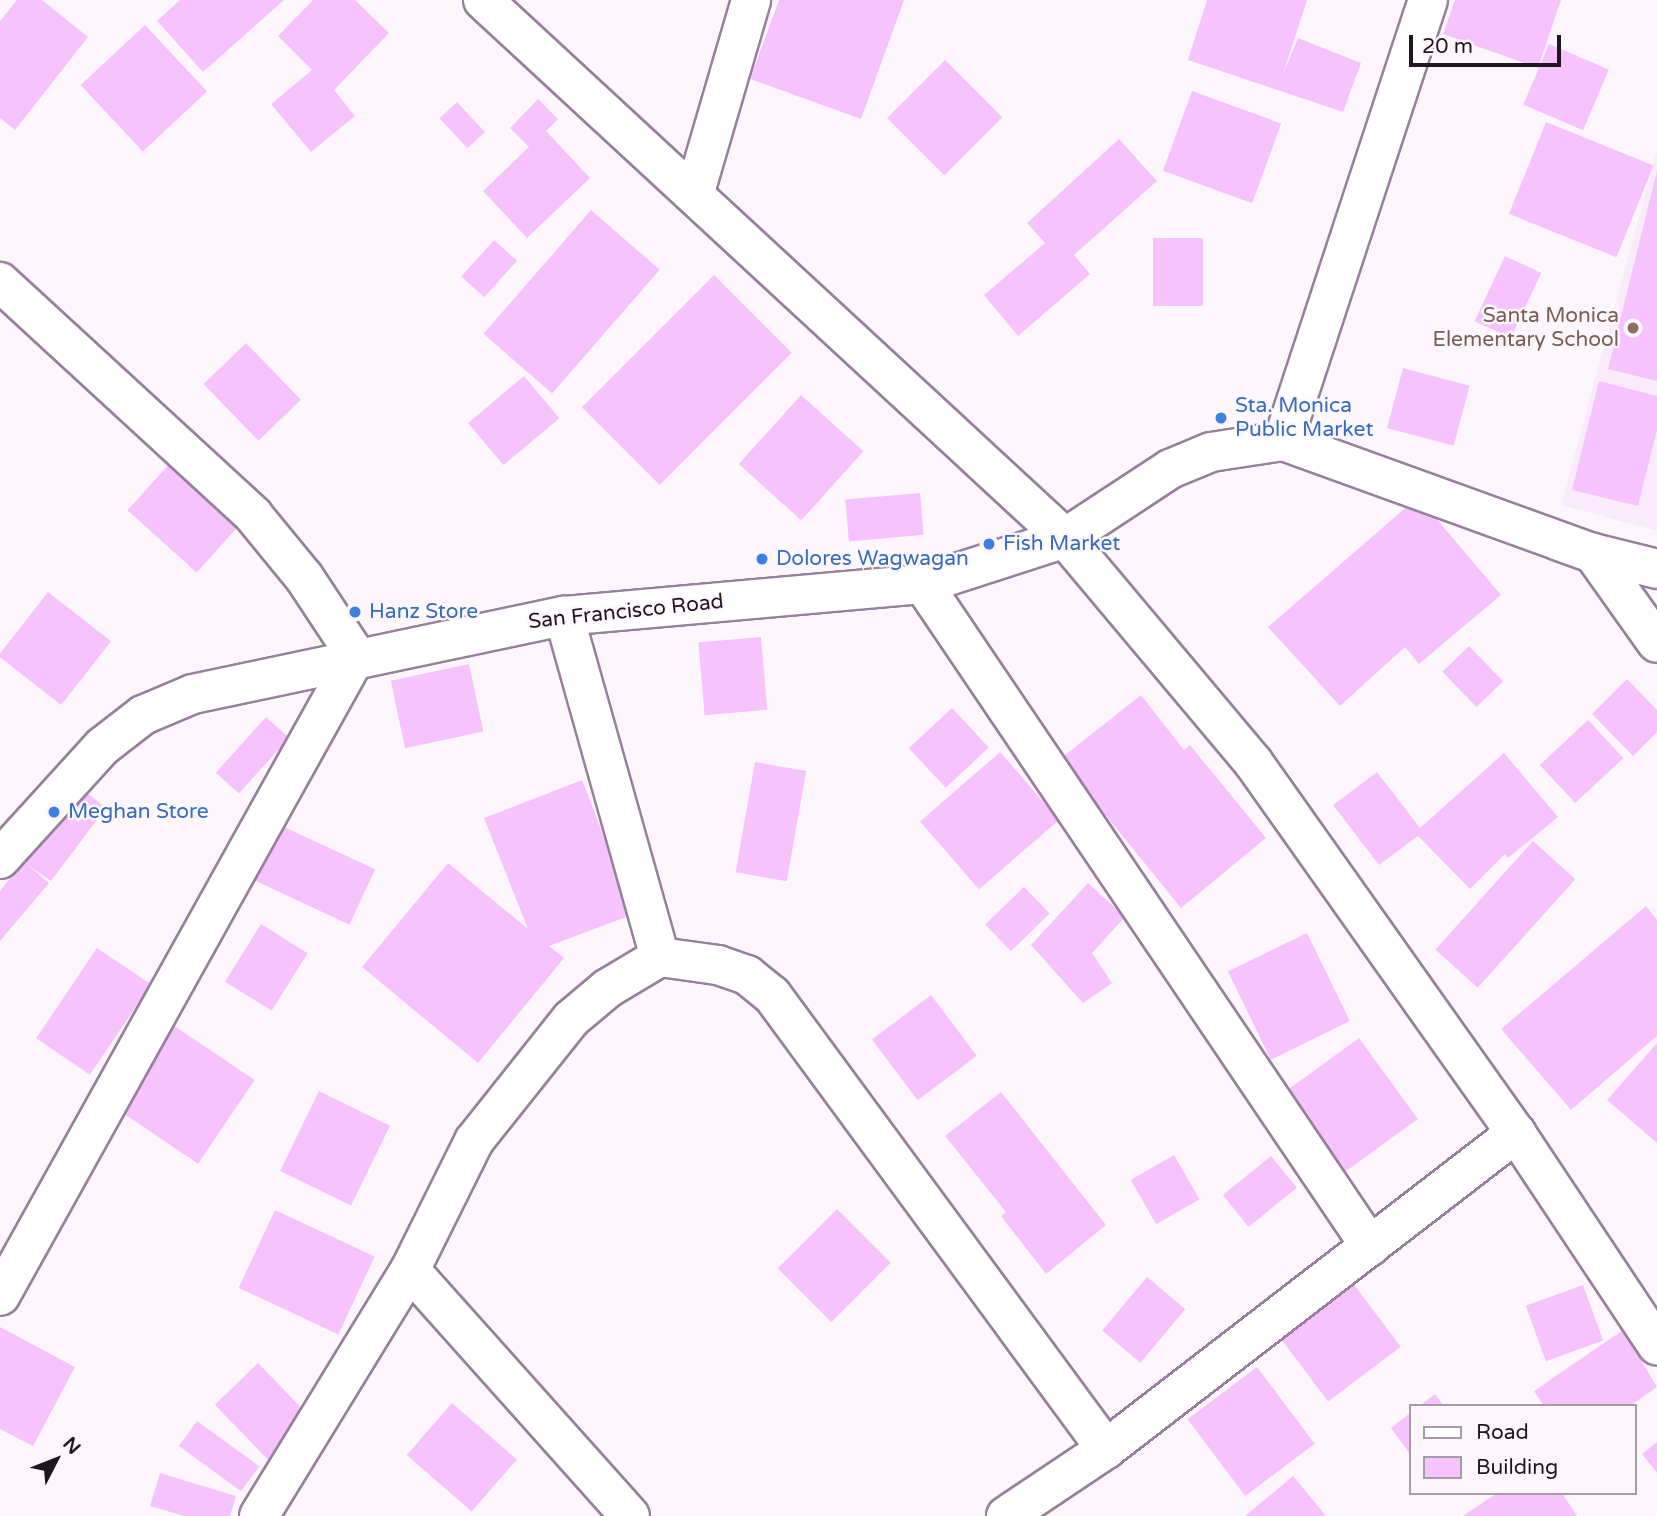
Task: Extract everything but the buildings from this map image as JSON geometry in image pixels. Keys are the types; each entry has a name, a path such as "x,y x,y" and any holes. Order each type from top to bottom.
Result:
{"street":[{"path":"483,0 695,192 1065,538 1253,762 1516,1133 1657,1345"},
{"path":"695,192 751,0"},
{"path":"1428,0 1283,441 1593,552 1657,569"},
{"path":"0,282 253,515 304,577 356,656 0,1296"},
{"name":"San Francisco Road","path":"0,859 103,746 143,715 193,694 356,656 564,615 922,584 1065,538 1170,469 1211,452 1283,441"},
{"path":"1593,552 1657,643"},
{"path":"922,584 1370,1247"},
{"path":"564,615 660,957"},
{"path":"259,1516 410,1270 474,1142 519,1079 571,1019 608,988 660,957 718,965 747,975 772,995 1106,1449"},
{"path":"1006,1516 1106,1449 1516,1133"},
{"path":"410,1270 630,1516"}],"shaded area":[{"name":"Santa Monica Elementary School","path":"1657,150 1657,531 1561,505"}],"place":[{"name":"Santa Monica Elementary School","path":"1633,328"},
{"name":"Sta. Monica Public Market","path":"1221,418"},
{"name":"Fish Market","path":"989,544"},
{"name":"Dolores Wagwagan","path":"762,559"},
{"name":"Hanz Store","path":"355,612"},
{"name":"Meghan Store","path":"54,812"}]}
